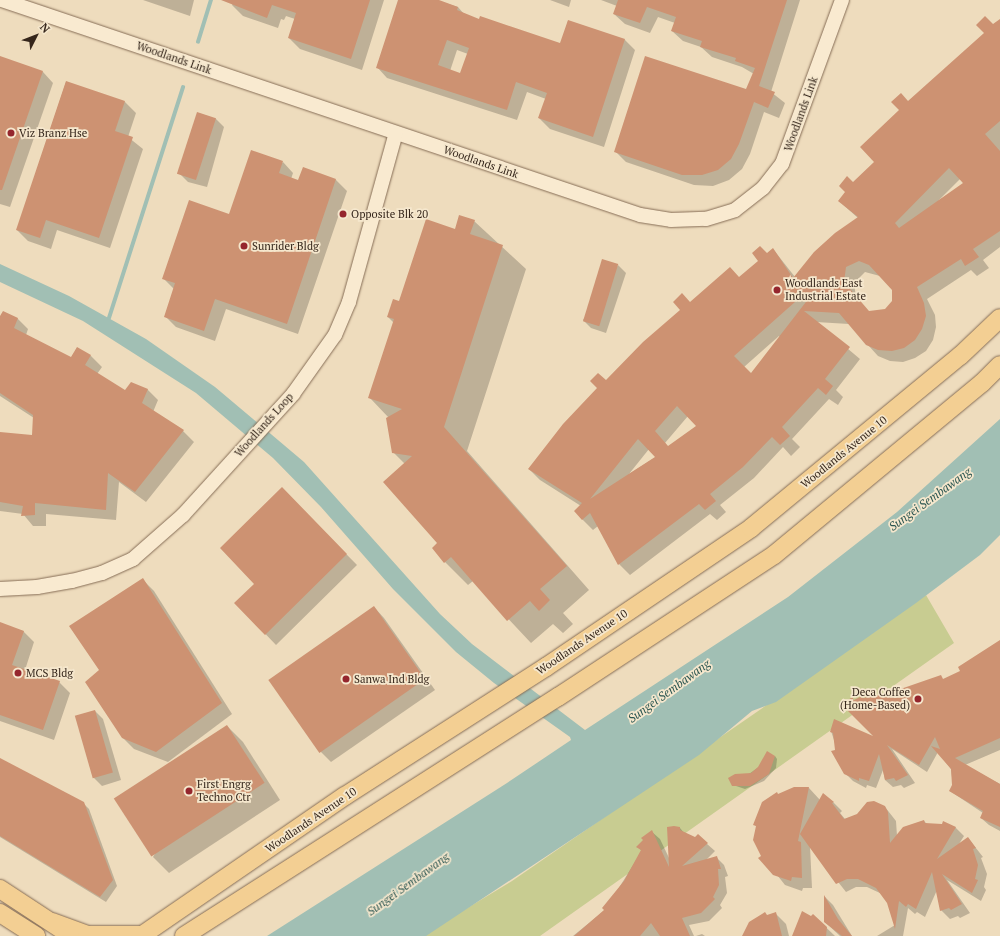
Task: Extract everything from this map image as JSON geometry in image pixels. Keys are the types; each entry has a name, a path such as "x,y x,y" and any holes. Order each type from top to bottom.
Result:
{"main road":[{"name":"Woodlands Avenue 10","path":"142,935 345,796 546,667 750,528 960,356 1000,318"},
{"path":"185,935 558,697 774,555 982,383 1000,365"},
{"path":"0,889 72,936"},
{"path":"0,913 18,930 36,936"},
{"path":"52,922 87,935 142,935"}],"street":[{"name":"Woodlands Link","path":"2,0 640,215 671,220 699,219 735,210 763,188 782,164 842,0"},
{"name":"Woodlands Loop","path":"0,588 37,587 72,581 102,573 133,559 183,515 293,394 335,336 349,302 396,133"}],"green space":[{"path":"926,595 954,643 540,936 421,936 512,881"}],"water":[{"name":"Sungei Sembawang","path":"0,264 69,296 146,339 215,387 304,462 440,614 472,644 585,730 788,597 897,512 1000,419 1000,535 980,555 916,603 776,702 752,711 699,755 426,936 267,936 507,783 571,740 570,737 494,683 456,652 393,589 321,507 273,458 196,393 83,321 0,282"}],"building":[{"path":"221,0 370,0 351,59 288,38 296,13 272,5 267,18"},
{"path":"398,0 439,0 458,7 457,10 479,19 480,16 560,43 568,20 625,39 593,137 538,118 547,93 516,82 507,110 376,68","holes":["447,40 469,48 460,73 438,65"]},
{"path":"618,0 787,0 759,86 775,92 768,108 754,102 739,144 731,159 718,170 702,175 682,175 614,152 645,56 746,89 755,68 735,61 736,58 700,47 702,41 671,31 676,17 647,7 640,23 613,14"},
{"name":"Woodlands East Industrial Estate","path":"985,16 993,24 1000,19 1000,121 985,134 1000,151 1000,231 973,249 979,257 965,266 961,259 917,287 924,303 926,316 922,329 915,340 904,348 892,351 878,350 866,345 839,313 804,311 850,347 825,379 833,386 826,395 818,388 782,427 790,436 780,445 772,437 743,467 710,494 716,501 705,510 699,504 618,565 590,513 582,520 574,511 582,503 528,469 563,424 597,388 590,381 598,373 606,380 643,342 680,310 673,302 682,293 690,302 730,267 739,277 758,261 752,253 760,246 767,253 773,248 793,278 814,252 835,233 858,217 838,201 845,192 839,186 847,176 853,182 874,162 860,147 899,110 891,102 901,93 908,101 984,33 976,25","holes":["949,168 963,183 899,228 895,223","859,261 869,265 892,290 892,301 885,309 869,311 844,282 846,267","804,294 809,298 751,373 734,356","677,406 696,426 668,446 655,431","638,439 655,457 590,499"]},
{"name":"Viz Branz Hse","path":"0,56 43,71 2,190 0,190"},
{"path":"66,81 125,101 115,131 133,137 99,238 46,220 40,238 16,230"},
{"path":"197,112 216,118 196,180 177,174"},
{"name":"Sunrider Bldg","path":"251,150 283,161 279,173 298,180 303,167 336,179 287,324 215,299 204,331 164,317 175,283 162,279 189,200 229,214"},
{"path":"459,215 475,220 470,234 503,245 444,427 567,566 540,589 550,600 539,611 530,601 507,621 451,557 444,563 432,548 437,543 383,482 412,456 392,453 386,418 402,409 368,398 394,319 387,317 393,299 399,301 426,219 455,229"},
{"path":"602,259 618,264 599,326 583,321"},
{"path":"3,311 18,318 14,328 71,357 77,347 91,355 85,365 125,390 131,382 148,389 142,403 184,430 135,492 108,473 106,510 35,503 35,515 21,516 23,506 0,502 0,432 32,435 33,415 0,393 0,316"},
{"path":"282,487 347,554 265,635 234,603 254,584 220,548"},
{"path":"143,578 222,703 156,752 122,738 85,682 99,670 69,626"},
{"name":"Sanwa Ind Bldg","path":"374,606 425,679 319,753 268,680"},
{"name":"MCS Bldg","path":"0,622 24,631 12,665 60,681 43,730 0,715"},
{"path":"1000,640 1000,738 955,758 1000,784 1000,827 980,818 983,811 949,791 952,785 951,769 931,746 940,749 935,737 919,765 887,745 908,775 896,781 894,778 885,780 879,754 869,781 859,778 859,781 844,774 831,751 835,750 833,733 830,732 834,719 873,736 842,705 852,697 854,700 862,696 863,698 889,693 941,675 943,679 960,671 958,667"},
{"path":"95,710 113,772 93,778 75,716"},
{"name":"First Engrg Techno Ctr","path":"227,725 265,783 151,856 114,799"},
{"path":"767,751 775,756 769,774 750,786 732,786 728,778 735,774 751,773 758,767"},
{"path":"0,758 84,802 113,880 100,897 0,836"},
{"path":"794,787 809,787 798,841 801,842 802,878 792,877 791,881 773,875 758,858 761,856 753,840 756,826 753,825 762,802 777,792 778,794"},
{"path":"823,793 834,802 832,803 844,819 857,814 867,802 874,801 885,806 888,812 890,843 903,827 924,820 925,823 942,824 943,821 956,827 937,859 968,837 976,848 973,849 978,865 975,879 978,880 972,893 942,874 962,904 951,910 949,908 940,911 932,872 916,909 908,904 906,907 899,901 895,929 887,903 876,888 858,879 847,879 836,884 800,834"},
{"path":"667,827 680,827 680,830 695,837 698,834 708,843 682,866 717,856 721,869 718,869 719,885 713,897 715,899 701,913 682,918 690,936 660,936 651,923 640,936 574,936 604,910 602,908 624,881 641,850 636,847 643,840 641,838 652,830 669,867"},
{"path":"824,895 838,919 852,936 842,936 824,922"},
{"path":"802,911 811,916 813,914 827,927 826,936 792,936"},
{"path":"765,912 767,915 776,912 782,936 742,936 749,922"}],"waterway":[{"path":"198,42 211,0"},
{"path":"109,318 183,88"}],"place":[{"name":"Viz Branz Hse","path":"11,133"},
{"name":"Opposite Blk 20","path":"343,214"},
{"name":"Sunrider Bldg","path":"244,246"},
{"name":"Woodlands East Industrial Estate","path":"777,290"},
{"name":"MCS Bldg","path":"18,673"},
{"name":"Sanwa Ind Bldg","path":"346,679"},
{"name":"Deca Coffee (Home-Based)","path":"918,699"},
{"name":"First Engrg Techno Ctr","path":"189,791"}]}
